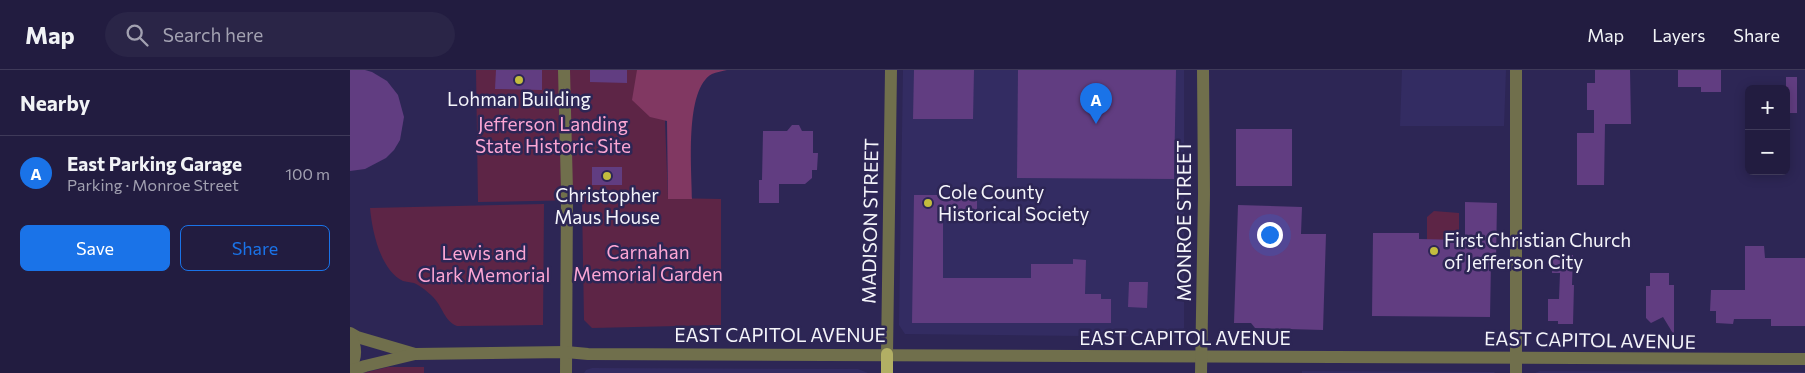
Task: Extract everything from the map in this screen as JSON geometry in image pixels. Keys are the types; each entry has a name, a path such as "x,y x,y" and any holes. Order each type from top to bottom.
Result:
{"main road":[{"name":"MADISON STREET","path":"887,354 887,373"}],"street":[{"path":"564,70 567,191 566,373"},
{"name":"MADISON STREET","path":"887,354 891,70"},
{"name":"MONROE STREET","path":"1201,373 1204,194 1203,70"},
{"path":"1516,70 1516,373"},
{"path":"350,334 415,354"},
{"path":"350,334 354,342 356,354 350,370"},
{"name":"EAST CAPITOL AVENUE","path":"415,354 566,352 588,354 1805,360"},
{"path":"350,370 415,354"}],"shaded area":[{"path":"637,70 727,70 712,74 703,83 697,96 693,113 691,151 692,199 668,199 667,121 650,117 632,100"},
{"path":"903,70 1184,70 1184,328 1179,335 1174,337 905,334 899,325"},
{"path":"1402,70 1506,70 1504,126 1400,126"},
{"path":"592,368 858,369 868,373 584,373"},
{"path":"1302,371 1494,372 1495,373 1302,373"},
{"path":"1540,371 1805,372 1805,373 1535,373"}],"green space":[{"path":"476,70 663,70 668,198 721,199 721,325 592,328 584,320 582,200 478,202"},
{"name":"Lewis and Clark Memorial","path":"544,204 543,325 457,326 453,324 429,293 414,283 403,281 388,268 375,238 370,208"},
{"path":"1434,211 1459,213 1459,240 1427,240 1427,217"},
{"path":"388,367 424,367 424,373 363,373"}],"building":[{"path":"350,70 372,72 387,81 398,95 404,117 400,140 386,158 365,169 350,171"},
{"name":"Lohman Building","path":"496,70 542,70 542,90 495,89"},
{"path":"590,70 627,70 627,83 590,82"},
{"path":"914,70 974,70 973,119 913,119"},
{"path":"1018,70 1176,70 1174,179 1017,178"},
{"path":"1595,70 1630,70 1631,124 1605,124 1604,185 1577,185 1577,133 1594,133 1594,110 1587,110 1587,83 1595,83"},
{"path":"1678,70 1721,70 1721,92 1701,92 1701,87 1678,87"},
{"path":"1786,77 1797,77 1797,113 1790,113 1790,85 1786,85"},
{"path":"792,125 799,125 802,131 813,131 813,153 818,153 817,170 812,170 812,178 805,184 779,184 779,203 759,203 759,180 762,180 763,131 787,131"},
{"path":"1236,129 1292,129 1292,186 1236,186"},
{"name":"Christopher Maus House","path":"592,167 622,167 622,185 592,185"},
{"path":"914,195 943,195 943,198 977,198 977,214 943,214 943,278 1031,278 1031,264 1073,264 1073,259 1086,260 1085,294 1101,294 1101,299 1111,299 1111,323 912,323"},
{"name":"First Christian Church of Jefferson City","path":"1465,202 1497,203 1496,262 1491,262 1490,317 1372,316 1373,233 1419,233 1419,239 1465,240"},
{"path":"1238,205 1302,207 1301,234 1326,234 1323,330 1255,328 1251,323 1234,323"},
{"path":"1745,246 1764,246 1765,258 1805,258 1805,326 1771,326 1771,319 1734,319 1733,324 1716,323 1716,311 1710,311 1711,290 1745,290"},
{"path":"1553,255 1573,255 1573,324 1558,324 1558,321 1548,321 1548,299 1559,299 1560,273 1552,273"},
{"path":"1650,273 1669,273 1669,285 1674,285 1674,335 1663,317 1651,323 1646,318 1646,286 1650,286"},
{"path":"1129,282 1148,282 1147,308 1128,307"}],"place":[{"name":"Lohman Building","path":"519,80"},
{"name":"East Parking Garage","path":"1096,124"},
{"name":"Christopher Maus House","path":"607,176"},
{"name":"Cole County Historical Society","path":"928,203"},
{"name":"First Christian Church of Jefferson City","path":"1434,251"}],"park label":[{"name":"Jefferson Landing State Historic Site","path":"553,135"},
{"name":"Carnahan Memorial Garden","path":"648,263"}]}
